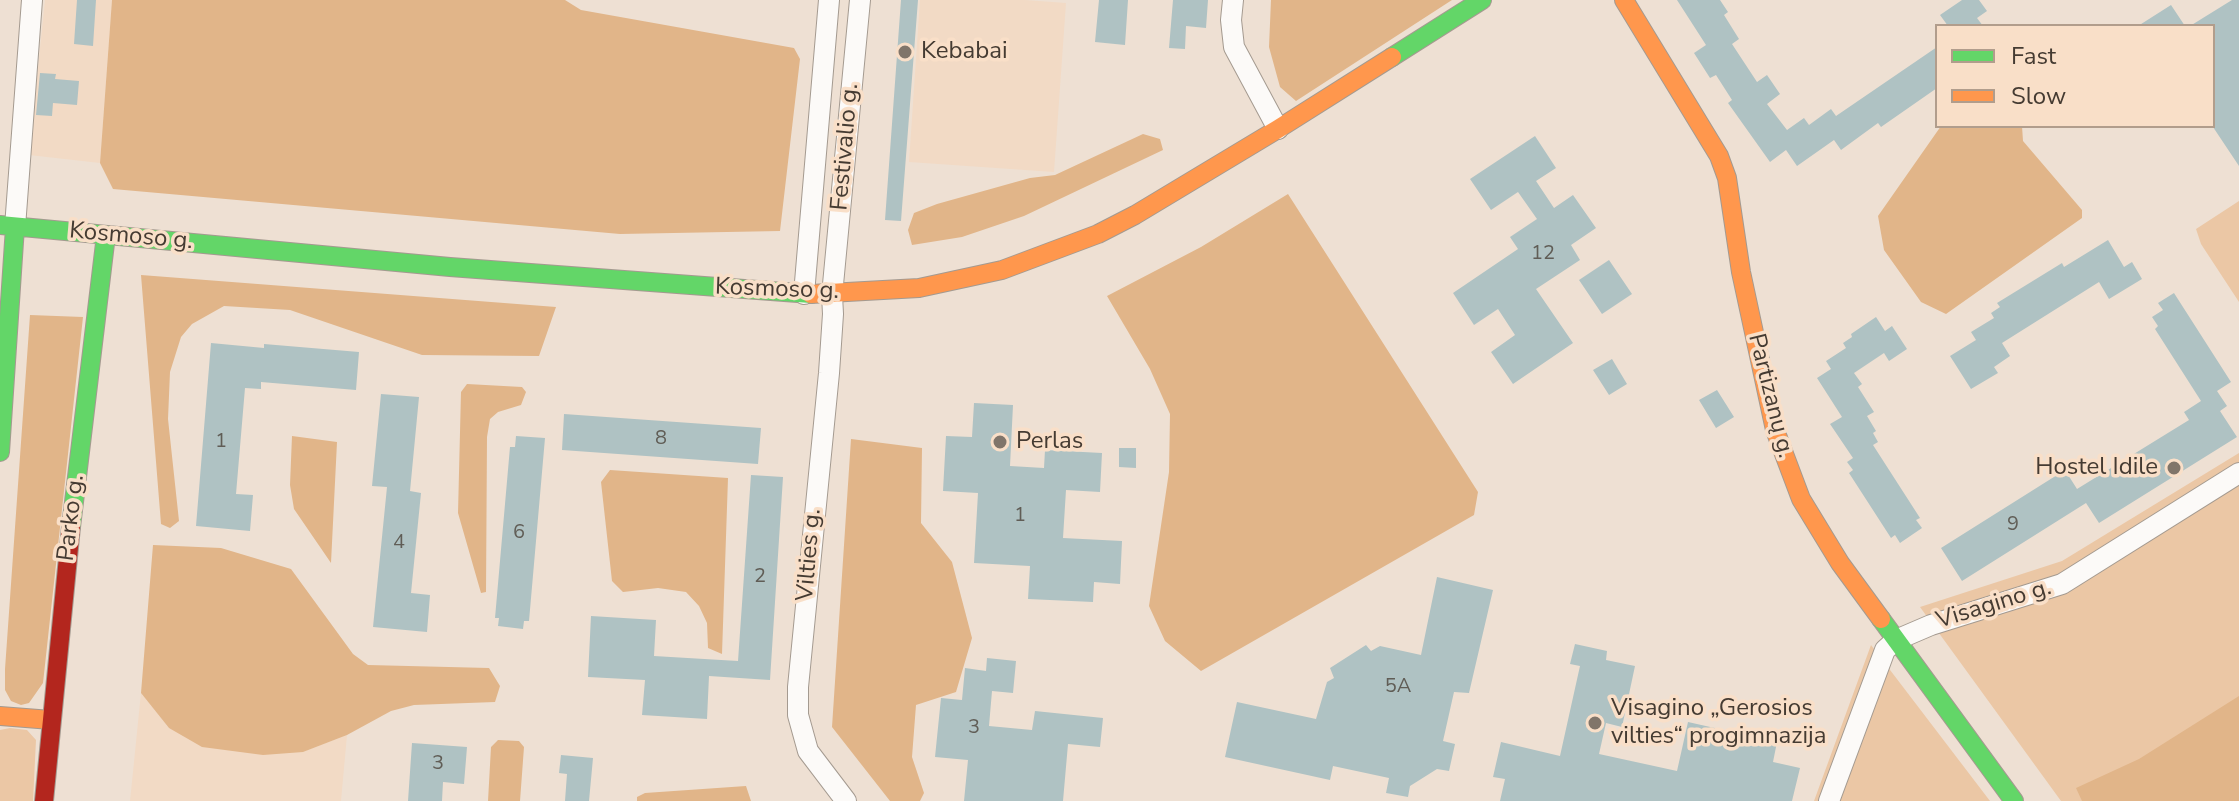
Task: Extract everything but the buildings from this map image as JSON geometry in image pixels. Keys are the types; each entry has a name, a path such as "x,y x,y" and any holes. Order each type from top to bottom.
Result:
{"street":[{"path":"0,452 8,226 32,0"},
{"name":"Festivalio g.","path":"804,294 829,0"},
{"name":"Festivalio g.","path":"832,295 860,0"},
{"path":"1233,0 1231,20 1234,47 1278,129"},
{"name":"Kosmoso g.","path":"8,226 450,267 804,294 832,295 919,288 1002,270 1063,248 1135,215 1482,0"},
{"name":"Partizanų g.","path":"1624,0 1719,156 1727,178 1741,272 1772,418 1786,464 1818,530 2014,801"},
{"name":"Parko g.","path":"44,801 64,587 106,235"},
{"name":"Vilties g.","path":"832,295 832,329 798,687 798,715 808,751 846,801"},
{"name":"Visagino g.","path":"1896,640 1920,629 2062,584 2239,473"},
{"path":"1829,801 1885,650 1896,640"},
{"path":"0,716 51,720"}],"shaded area":[{"path":"45,0 112,0 100,163 29,155"},
{"path":"112,0 565,0 581,10 794,48 800,59 780,231 620,234 113,189 100,163"},
{"path":"920,0 1066,3 1054,172 909,162"},
{"path":"1271,0 1452,0 1296,101 1280,87 1269,47"},
{"path":"1940,128 2022,128 2023,141 2082,210 2082,218 1946,314 1921,302 1884,250 1878,216"},
{"path":"1143,134 1160,139 1163,150 1024,216 962,237 912,245 908,230 914,213 1030,178 1055,175"},
{"path":"1288,194 1478,492 1474,515 1201,671 1165,641 1149,606 1169,472 1170,414 1150,369 1107,296 1201,247"},
{"path":"2239,201 2239,302 2201,244 2196,229"},
{"path":"141,275 556,307 539,356 422,355 290,310 224,306 192,324 181,337 170,372 168,419 179,521 170,528 161,524"},
{"path":"30,315 83,317 43,683 29,703 21,705 11,701 5,690 5,669"},
{"path":"467,384 522,387 526,392 521,405 498,412 490,419 487,437 486,592 481,593 458,513 461,392"},
{"path":"292,436 337,442 331,563 294,509 290,485"},
{"path":"851,439 922,448 921,523 952,562 972,638 956,692 916,705 912,757 924,793 920,801 890,801 832,727"},
{"path":"2239,453 2239,801 2061,801 1920,607 2062,561"},
{"path":"610,470 728,478 722,654 708,648 707,623 699,606 686,592 658,588 623,592 612,581 601,482"},
{"path":"153,545 221,548 291,569 353,654 368,665 489,668 500,686 495,702 414,705 391,711 347,735 303,752 263,755 202,747 169,728 141,693"},
{"path":"1871,645 1990,801 1814,801"},
{"path":"141,693 169,728 302,752 347,735 341,801 130,801"},
{"path":"2239,696 2239,801 2082,801 2076,788 2139,759"},
{"path":"0,730 27,730 36,740 33,801 0,801"},
{"path":"498,740 519,741 524,747 520,801 488,801 491,747"},
{"path":"746,786 751,801 637,801 637,797 645,793"}],"traffic: fast":[{"path":"1392,57 1482,0"},
{"path":"0,225 450,267 811,294"},
{"path":"0,452 15,227"},
{"path":"71,527 106,235"},
{"path":"1881,619 2014,801"}],"traffic: slow":[{"path":"1624,0 1719,156 1727,178 1741,272 1775,430 1801,499 1840,563 1881,619"},
{"path":"811,294 919,288 1002,270 1098,234 1278,129 1392,57"},
{"path":"0,716 51,720"}],"traffic: jam":[{"path":"44,801 71,527"}],"place":[{"name":"Kebabai","path":"905,52"},
{"name":"Perlas","path":"1000,442"},
{"name":"Hostel Idile","path":"2174,468"},
{"name":"Visagino „Gerosios vilties“ progimnazija","path":"1595,723"}]}
